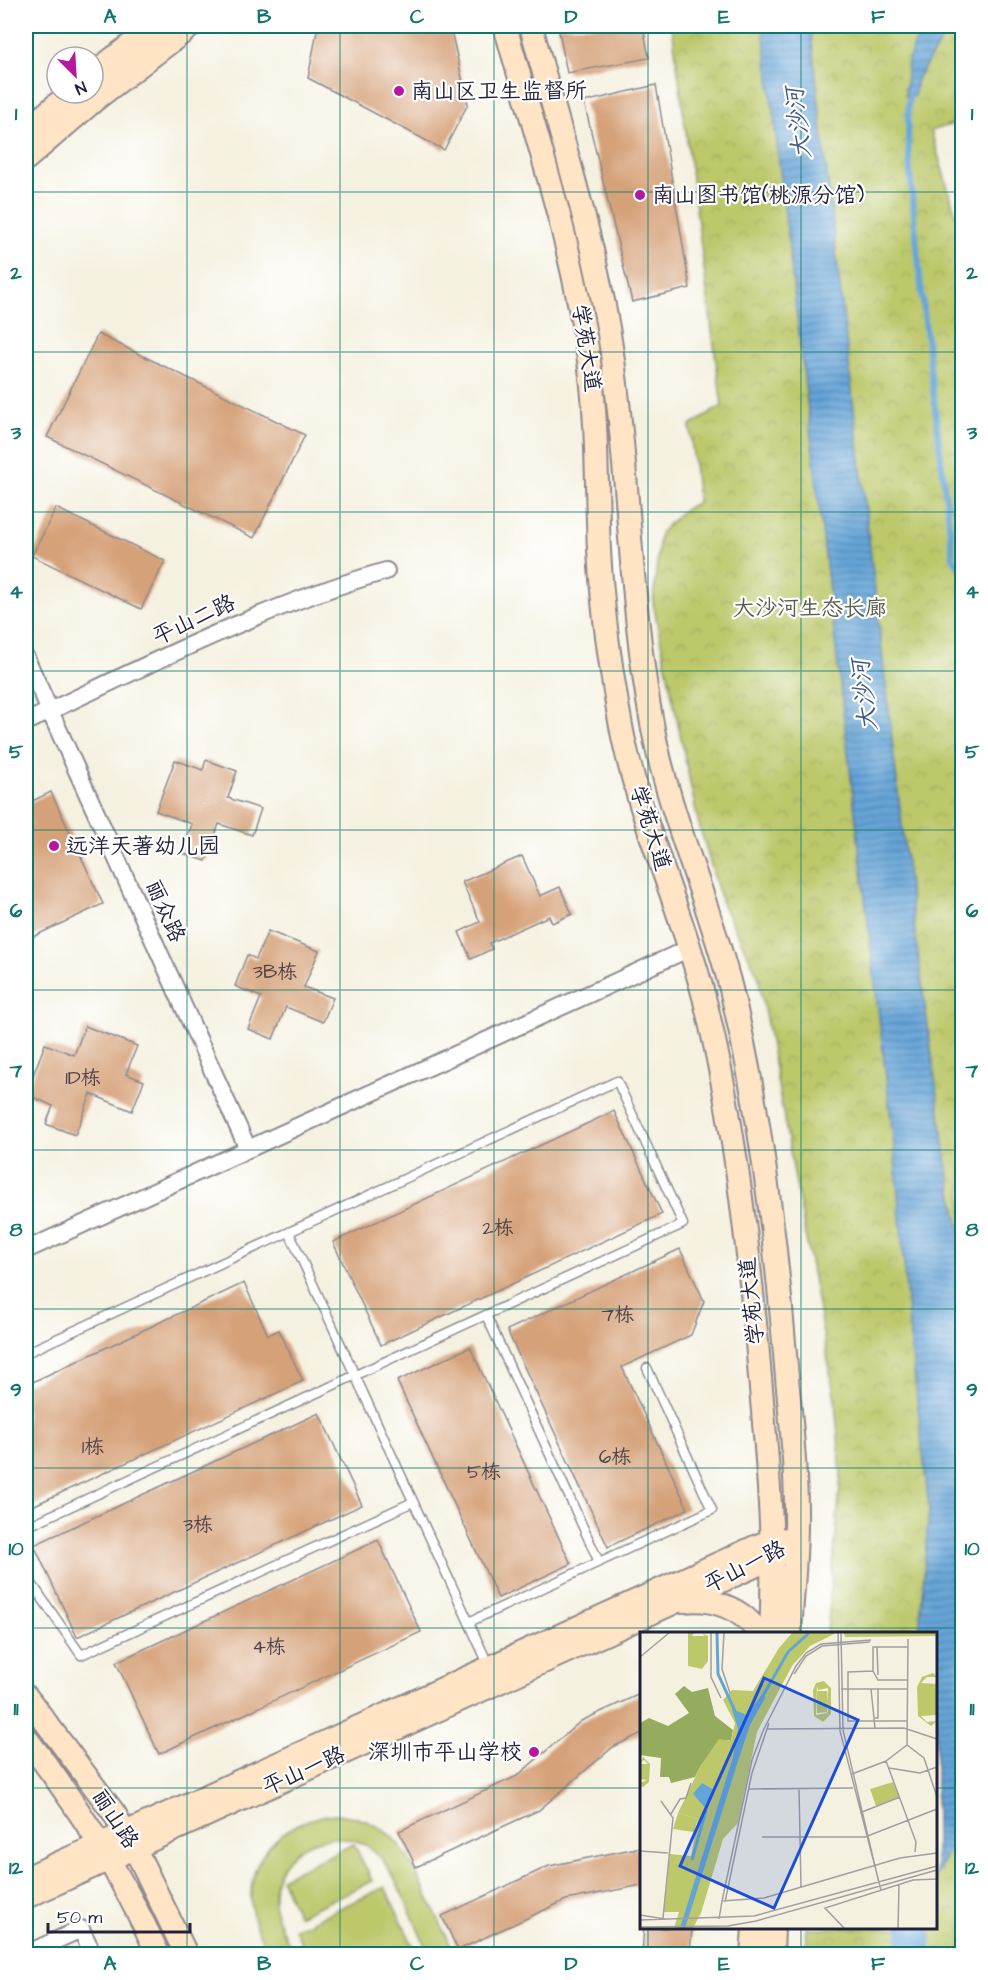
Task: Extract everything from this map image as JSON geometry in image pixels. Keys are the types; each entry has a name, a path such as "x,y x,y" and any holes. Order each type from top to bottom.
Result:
{"street":[{"path":"105,65 156,26"},
{"path":"26,159 97,98 191,26"},
{"name":"学苑大道","path":"506,26 573,271 586,339 596,424 601,577 621,725 639,795 690,948 714,1041 735,1154 790,1632"},
{"name":"学苑大道","path":"531,26 594,260 606,315 622,429 636,613 653,728 679,829 722,956 760,1128 780,1301 795,1480 781,1546 771,1632"},
{"path":"26,131 56,105"},
{"name":"平山二路","path":"26,722 269,609 321,590 386,571"},
{"name":"丽众路","path":"26,658 248,1149"},
{"path":"26,1250 690,948"},
{"name":"平山一路","path":"493,1675 671,1604 781,1546"},
{"name":"平山一路","path":"26,1897 105,1851 781,1546"},
{"path":"671,1604 703,1600 719,1603 747,1619 757,1632"},
{"name":"丽山路","path":"26,1696 84,1772 129,1840 186,1954"},
{"name":"丽山路","path":"26,1738 66,1791 105,1851 158,1954"},
{"name":"平山一路","path":"26,1878 105,1851"},
{"path":"26,1954 81,1929 93,1954"},
{"path":"752,1954 754,1929"},
{"path":"772,1954 773,1929"}],"lane":[{"path":"26,1353 617,1081 683,1224 26,1527"},
{"path":"289,1232 493,1675"},
{"path":"486,1315 599,1562"},
{"path":"469,1622 712,1510 647,1368"},
{"path":"26,1575 81,1655 413,1502"}],"green space":[{"name":"大沙河生态长廊","path":"672,26 962,26 962,121 931,131 962,236 962,1954 805,1954 807,1929 937,1929 937,1632 827,1632 841,1475 835,1399 758,975 722,903 698,821 653,603 660,533 682,511 698,502 690,426 722,406"},
{"path":"336,1814 369,1822 382,1829 402,1848 455,1954 429,1954 397,1884 381,1859 373,1850 357,1841 341,1838 324,1839 308,1844 294,1853 283,1866 276,1881 274,1899 281,1928 294,1954 269,1954 255,1926 253,1916 251,1895 253,1877 260,1860 283,1833 317,1817"},
{"path":"354,1844 372,1881 298,1916 281,1878"},
{"path":"385,1887 417,1954 307,1954 295,1929"}],"water":[{"path":"763,26 810,26 910,895 947,1165 962,1240 962,1822 937,1874 937,1632 919,1632 929,1509 909,1327 894,1146"},
{"path":"922,26 962,26 962,30 945,35 917,79 914,97 905,96 908,60"}],"building":[{"name":"南山区卫生监督所","path":"318,26 450,26 468,104 444,150 308,78"},
{"path":"558,26 643,26 649,58 567,73"},
{"name":"南山图书馆(桃源分馆)","path":"656,85 690,288 632,302 584,102"},
{"path":"98,334 305,435 254,538 47,437"},
{"path":"56,508 165,561 141,609 32,556"},
{"path":"175,760 203,770 206,760 237,771 228,798 261,809 252,835 219,824 206,861 182,853 192,824 156,811"},
{"name":"远洋天著幼儿园","path":"51,792 103,904 26,940 26,804"},
{"path":"522,856 540,896 560,887 572,914 552,923 549,916 489,943 492,949 471,959 459,932 480,922 462,882"},
{"path":"268,931 319,951 304,987 333,998 323,1022 286,1007 273,1039 248,1029 261,997 235,986 247,955 256,959"},
{"path":"85,1026 137,1046 126,1074 144,1081 132,1111 91,1094 75,1135 46,1124 53,1106 26,1094 45,1044 74,1055"},
{"path":"614,1111 662,1214 381,1345 333,1242"},
{"path":"680,1249 704,1301 691,1335 622,1367 688,1509 608,1547 507,1330"},
{"path":"244,1283 268,1335 279,1330 303,1381 26,1509 26,1385"},
{"path":"470,1347 571,1564 498,1598 397,1381"},
{"path":"319,1413 362,1505 77,1637 34,1545"},
{"path":"378,1540 421,1632 159,1754 116,1662"},
{"path":"640,1694 640,1734 613,1747 539,1810 416,1867 399,1831 517,1776 581,1721"},
{"path":"640,1847 640,1885 566,1900 458,1950 442,1916 549,1866"},
{"path":"644,1929 692,1929 690,1954 642,1954"}],"waterway":[{"path":"909,96 910,171 925,324 953,558 962,571"},
{"name":"大沙河","path":"914,1954 915,1929"}],"place":[{"name":"南山区卫生监督所","path":"399,91"},
{"name":"南山图书馆(桃源分馆)","path":"640,195"},
{"name":"远洋天著幼儿园","path":"54,846"},
{"name":"深圳市平山学校","path":"534,1752"}]}
